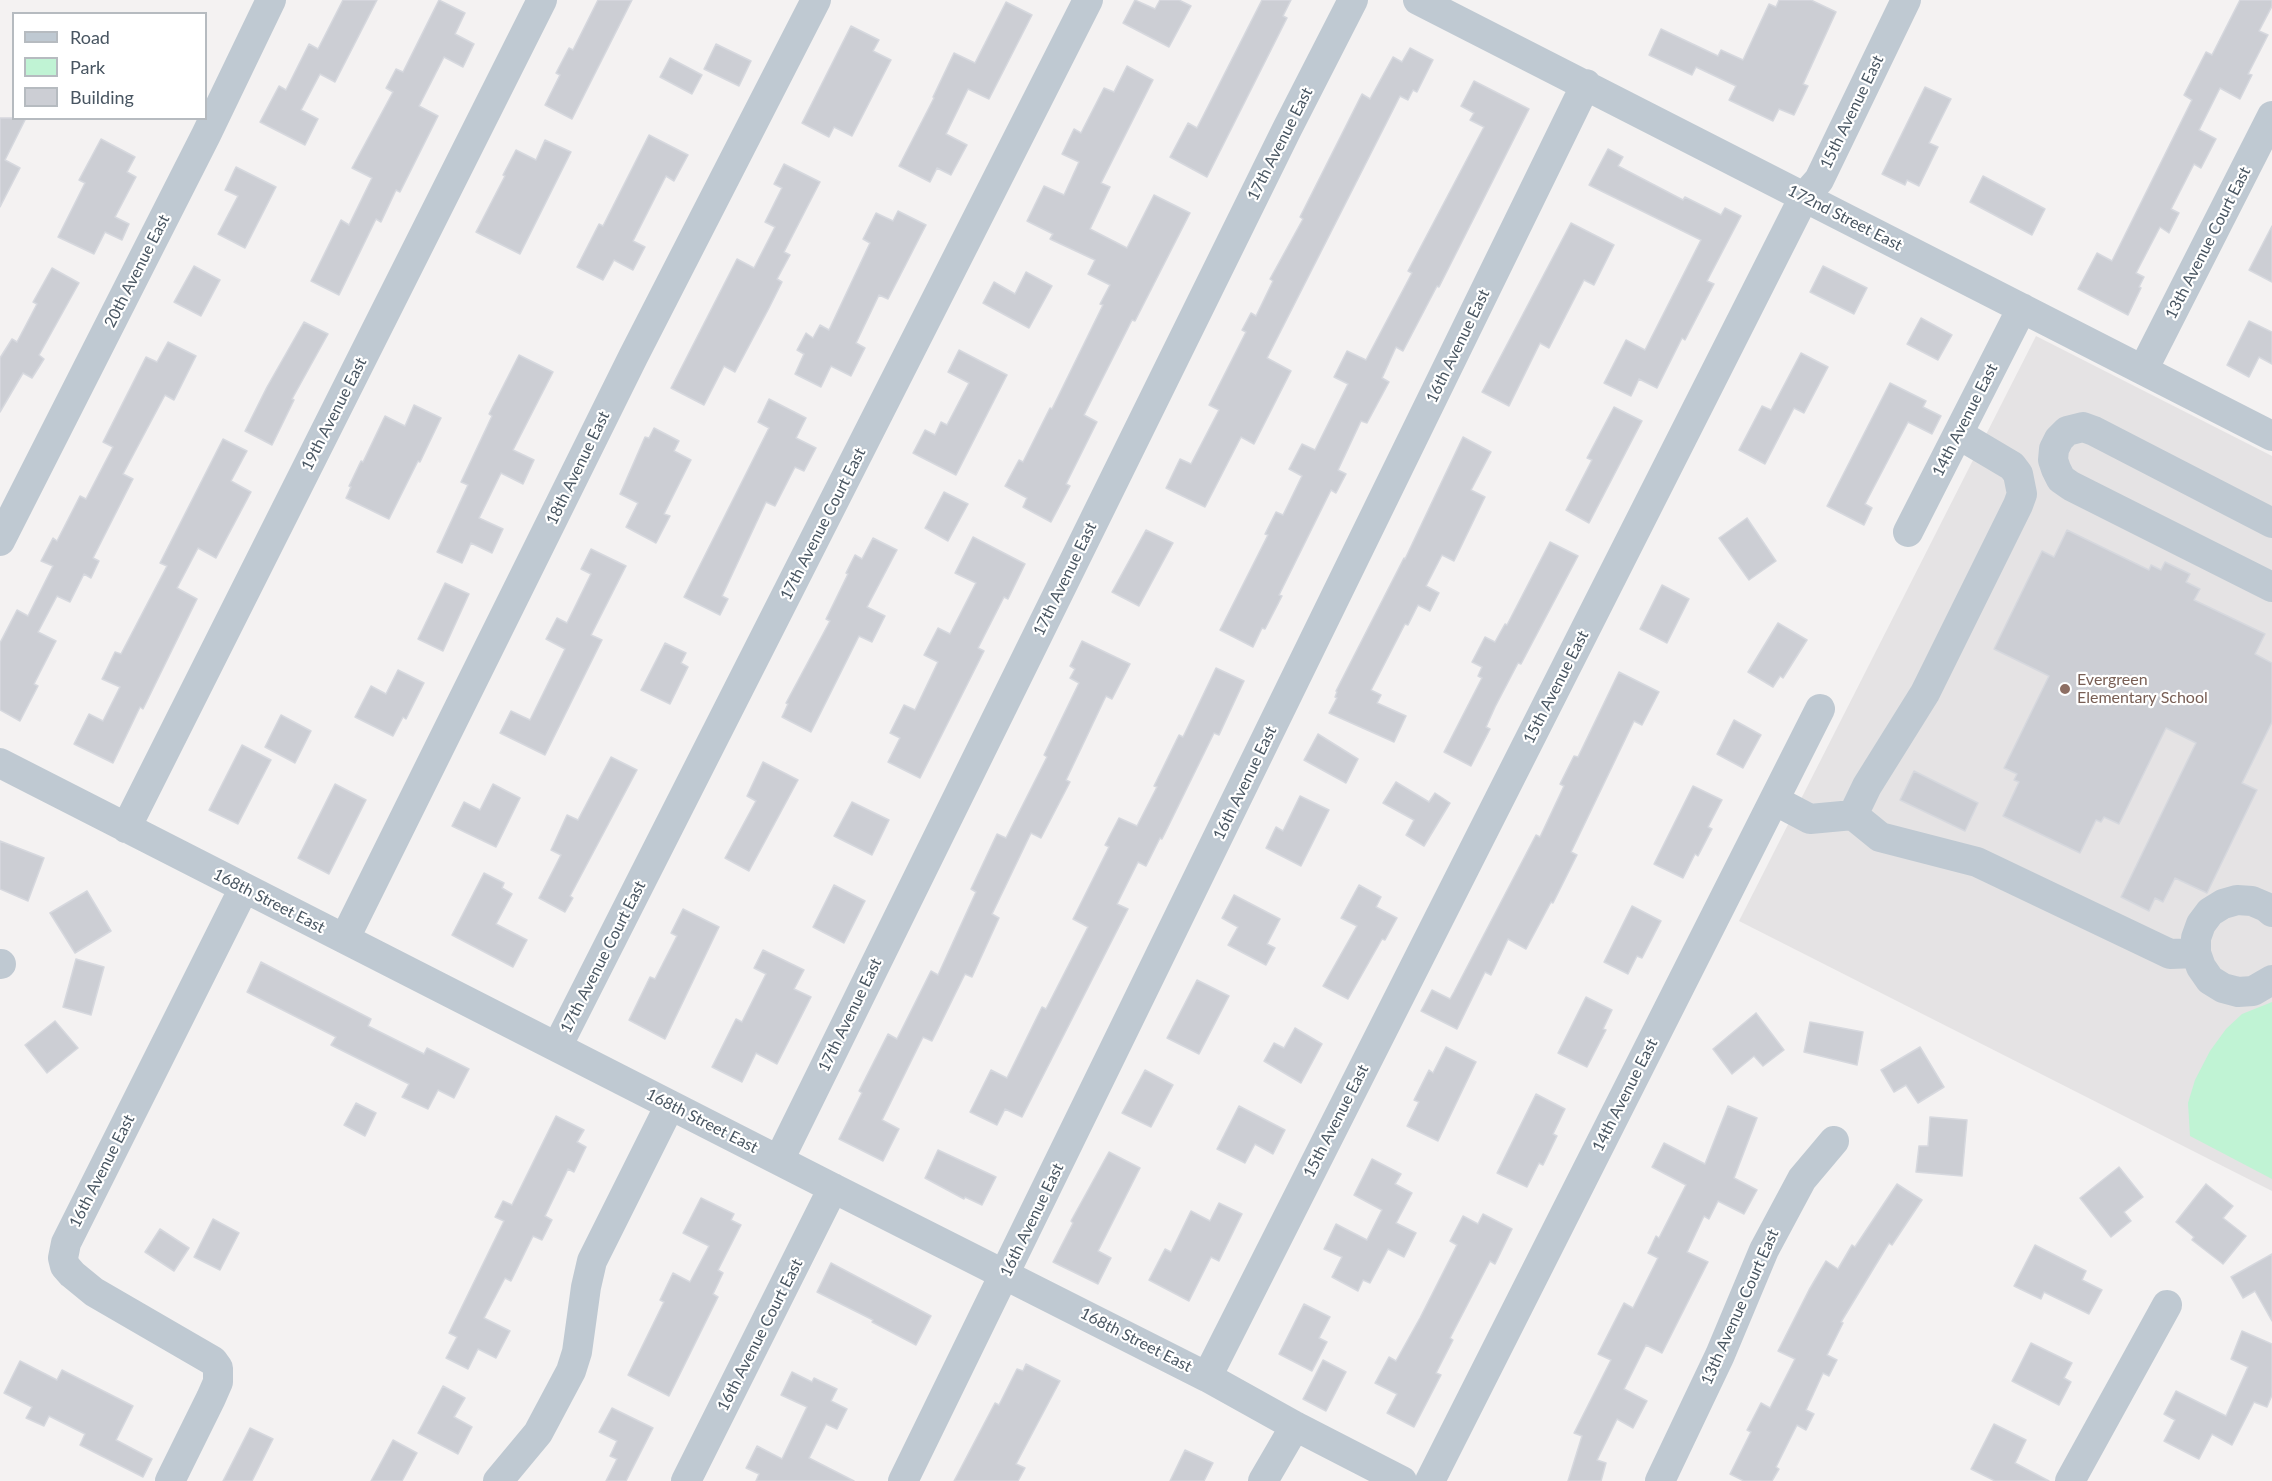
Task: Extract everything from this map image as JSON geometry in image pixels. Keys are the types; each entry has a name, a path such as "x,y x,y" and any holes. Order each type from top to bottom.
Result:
{"street":[{"name":"20th Avenue East","path":"0,541 206,135 271,0"},
{"name":"19th Avenue East","path":"126,828 542,0"},
{"name":"18th Avenue East","path":"345,938 633,357 816,0"},
{"name":"17th Avenue Court East","path":"558,1047 1088,0"},
{"name":"17th Avenue East","path":"779,1160 1287,129 1353,0"},
{"name":"172nd Street East","path":"1418,0 2272,436"},
{"name":"15th Avenue East","path":"1207,1377 1804,197 1819,180 1906,0"},
{"name":"16th Avenue East","path":"903,1481 1586,84"},
{"name":"13th Avenue Court East","path":"2143,370 2272,116"},
{"name":"14th Avenue East","path":"1908,532 2022,309"},
{"path":"2272,523 2083,427 2067,431 2059,439 2054,450 2053,460 2056,469 2061,479 2071,486 2272,587"},
{"path":"1853,815 1867,786 1925,693 2022,494 2018,474 2012,466 1958,434"},
{"name":"14th Avenue East","path":"1430,1481 1820,709"},
{"name":"168th Street East","path":"0,763 1207,1377 1295,1426 1402,1481"},
{"path":"1774,800 1810,819 1853,815 1880,837 1977,862 2170,954 2196,953"},
{"name":"16th Avenue East","path":"171,1481 218,1382 218,1368 213,1361 94,1292 72,1274 65,1266 63,1258 66,1243 244,888"},
{"path":"2272,912 2252,901 2237,900 2223,904 2210,912 2201,924 2196,938 2196,953 2201,967 2210,980 2223,988 2238,992 2253,990 2272,980"},
{"path":"498,1481 538,1433 571,1371 577,1352 592,1261 670,1105"},
{"name":"13th Avenue Court East","path":"1660,1481 1720,1355 1764,1250 1802,1179 1834,1142"},
{"name":"16th Avenue Court East","path":"687,1481 833,1188"},
{"path":"2070,1481 2167,1305"},
{"path":"1263,1481 1295,1426"}],"shaded area":[{"name":"Evergreen Elementary School","path":"2036,336 2272,456 2272,1191 1739,921"}],"green space":[{"path":"2272,1002 2272,1179 2190,1136 2188,1103 2195,1080 2210,1051 2226,1029 2242,1014"}],"building":[{"path":"343,0 377,0 335,82 320,74 301,110 318,119 305,145 260,122 279,86 286,90 309,44 318,49"},
{"path":"439,0 465,13 455,34 474,44 463,67 444,57 419,106 438,116 400,192 396,190 381,222 376,219 339,295 311,281 341,220 349,225 372,178 352,168 393,92 386,88 396,69 403,72"},
{"path":"598,0 632,0 572,119 545,105 560,75 556,73 569,48 573,50"},
{"path":"1135,0 1155,9 1160,0 1179,0 1191,6 1169,47 1123,23"},
{"path":"1262,0 1291,0 1283,16 1287,18 1207,177 1170,157 1188,123 1197,128"},
{"path":"1779,0 1811,0 1836,12 1803,84 1808,86 1794,115 1779,109 1773,121 1729,100 1736,86 1696,67 1692,75 1649,55 1661,29 1718,56 1721,50 1743,60 1769,4 1776,7"},
{"path":"2240,0 2272,0 2272,6 2259,31 2268,35 2248,74 2252,75 2240,99 2220,88 2199,130 2216,139 2201,168 2194,164 2171,209 2179,213 2169,233 2160,227 2136,273 2144,277 2128,315 2078,289 2097,253 2112,261 2192,100 2184,95 2206,52 2212,55"},
{"path":"1006,2 1032,15 989,99 968,89 946,134 967,145 951,175 937,168 930,182 899,166 954,53 975,63"},
{"path":"851,26 879,40 873,51 891,60 852,136 834,127 829,137 802,123"},
{"path":"716,44 751,61 739,86 704,69"},
{"path":"1410,48 1433,60 1417,92 1413,90 1408,100 1400,96 1267,358 1291,371 1254,444 1241,437 1205,507 1166,488 1180,459 1191,464 1219,410 1209,405 1246,332 1242,330 1251,313 1256,316 1273,281 1270,279 1303,219 1300,217 1362,94 1370,99 1393,57 1402,62"},
{"path":"670,58 702,75 692,94 660,77"},
{"path":"1127,66 1153,80 1101,183 1110,187 1090,229 1127,248 1154,195 1190,213 1084,415 1097,422 1066,484 1070,486 1051,522 1023,507 1027,498 1005,486 1019,460 1023,462 1050,408 1052,409 1103,305 1100,304 1110,285 1088,274 1095,260 1050,239 1053,234 1027,221 1044,186 1064,195 1079,162 1062,154 1074,129 1081,133 1104,88 1114,92"},
{"path":"1474,81 1529,109 1439,287 1437,286 1403,351 1396,347 1382,378 1389,382 1367,423 1361,421 1338,470 1346,474 1336,493 1331,490 1279,595 1282,596 1253,647 1220,630 1268,535 1265,534 1276,512 1283,515 1302,476 1289,469 1302,444 1315,450 1348,384 1334,377 1347,351 1366,360 1412,273 1408,271 1484,127 1470,120 1474,113 1461,106"},
{"path":"1925,87 1951,99 1929,143 1938,147 1919,186 1907,180 1905,185 1882,174"},
{"path":"0,118 25,120 5,160 20,168 0,207"},
{"path":"649,135 688,155 674,181 666,176 633,241 645,247 633,270 614,260 603,280 577,267 599,224 603,226"},
{"path":"101,139 135,157 127,172 136,177 115,217 129,224 122,240 105,232 94,254 58,237 85,183 79,180"},
{"path":"545,140 571,152 520,254 476,232 516,150 536,160"},
{"path":"1608,149 1623,157 1618,166 1683,200 1685,197 1721,215 1725,208 1741,216 1707,281 1714,284 1685,340 1682,338 1657,388 1639,379 1631,396 1604,383 1626,340 1645,350 1701,240 1589,185"},
{"path":"784,164 820,182 784,252 790,255 777,279 782,282 769,308 735,372 724,366 704,405 671,388 737,259 754,268 775,227 765,222 782,188 774,184"},
{"path":"236,167 276,187 245,248 218,234 238,196 225,190"},
{"path":"1983,176 2045,209 2032,235 1970,202"},
{"path":"898,211 926,225 888,299 879,295 856,343 865,348 851,376 831,366 821,387 795,374 804,354 797,350 806,333 813,338 820,325 829,330 870,243 863,239 876,213 893,221"},
{"path":"1571,223 1614,245 1594,285 1584,280 1549,348 1540,343 1509,406 1482,392"},
{"path":"2272,226 2272,282 2249,270"},
{"path":"194,266 220,280 201,316 174,302"},
{"path":"1823,266 1867,288 1854,314 1810,292"},
{"path":"52,268 79,283 39,355 44,359 32,378 23,373 0,412 0,358 12,339 17,342 37,304 33,302"},
{"path":"1026,272 1052,286 1029,328 983,303 994,282 1015,294"},
{"path":"1921,318 1952,335 1938,360 1907,344"},
{"path":"2249,321 2272,332 2272,364 2259,357 2249,377 2227,365"},
{"path":"304,322 328,334 292,399 294,400 272,445 245,431"},
{"path":"168,342 196,356 174,400 165,395 123,474 133,479 93,558 99,561 91,578 84,574 70,602 57,596 38,632 56,641 34,684 38,686 20,721 0,710 0,643 17,610 28,616 53,566 41,561 53,538 57,541 80,496 86,499 113,447 103,442 146,357 157,362"},
{"path":"959,350 1007,375 956,475 913,453 925,430 935,435 941,422 947,425 969,383 948,372"},
{"path":"1801,353 1828,367 1804,413 1794,408 1765,464 1739,450 1762,406 1771,410"},
{"path":"519,355 553,372 513,450 534,460 523,484 501,473 479,518 503,529 492,553 471,543 462,563 437,552 468,485 461,482 492,416 489,414"},
{"path":"1890,383 1926,401 1923,407 1941,416 1932,434 1908,422 1865,504 1872,508 1864,525 1827,506"},
{"path":"769,399 806,418 796,438 816,448 804,471 795,467 775,506 766,502 722,596 728,599 720,615 684,597 769,428 758,422"},
{"path":"414,405 441,418 389,519 346,498 351,487 349,486 385,416 405,426"},
{"path":"1614,407 1642,421 1589,523 1566,510 1592,460 1587,458"},
{"path":"654,428 679,441 674,451 691,460 664,514 670,516 656,543 626,527 638,503 620,494 645,437 649,438"},
{"path":"1463,437 1491,452 1471,490 1485,497 1454,561 1442,555 1426,586 1439,593 1430,611 1418,605 1408,625 1405,624 1371,690 1381,695 1377,703 1406,716 1394,742 1329,713 1337,698 1335,697 1336,691 1405,559"},
{"path":"223,439 247,451 231,481 251,492 216,558 198,548 177,588 197,599 143,709 140,707 113,763 74,744 89,714 103,721 120,687 102,679 115,652 121,654 167,566 160,563"},
{"path":"944,492 968,504 948,541 925,528"},
{"path":"1747,518 1776,561 1749,580 1719,538"},
{"path":"1146,530 1173,543 1139,606 1112,592"},
{"path":"2067,530 2149,570 2151,565 2161,570 2165,562 2190,574 2186,582 2200,589 2194,600 2265,634 2255,654 2272,663 2272,722 2242,783 2257,790 2207,893 2175,878 2163,902 2155,898 2149,911 2121,897 2196,743 2166,728 2119,824 2104,817 2101,822 2096,820 2080,853 2003,816 2019,782 2014,780 2017,774 2004,768 2049,676 1994,649 2042,551 2054,557"},
{"path":"973,537 1025,564 1008,599 1004,597 978,648 984,651 920,778 888,762 900,738 890,733 904,705 915,710 938,662 924,655 938,628 950,634 976,583 955,573"},
{"path":"873,538 897,550 867,607 885,616 872,642 859,636 811,732 782,717 788,704 786,703 830,621 826,619 855,555 862,559"},
{"path":"1550,542 1578,556 1521,664 1518,663 1495,707 1486,727 1490,729 1471,766 1444,752 1482,678 1478,676 1482,667 1472,662 1485,637 1495,642 1505,624 1507,625"},
{"path":"591,549 626,566 591,635 602,640 545,755 500,733 511,711 530,720 565,649 546,639 557,618 567,623 591,574 581,569"},
{"path":"445,583 469,594 443,651 418,639"},
{"path":"1662,585 1689,599 1667,643 1640,629"},
{"path":"1778,623 1807,640 1783,678 1780,676 1773,687 1748,672"},
{"path":"1082,641 1130,664 1112,699 1106,696 1066,780 1070,782 1041,838 1031,833 992,914 999,918 972,977 965,974 932,1041 923,1037 882,1120 899,1129 883,1161 839,1139 862,1093 859,1091 888,1034 897,1039 931,971 938,975 976,892 971,889 997,834 1006,838 1047,757 1044,755 1079,683 1070,678 1075,669 1070,666"},
{"path":"665,643 686,653 681,663 688,667 670,704 641,690"},
{"path":"1216,668 1244,681 1219,735 1214,733 1162,839 1160,838 1146,866 1138,862 1117,904 1128,909 1022,1117 1005,1109 997,1125 970,1112 991,1070 1007,1078 1042,1007 1046,1009 1088,927 1073,919 1109,847 1105,845 1119,818 1137,826 1157,787 1154,786 1179,735 1183,737"},
{"path":"398,670 424,683 406,719 403,717 393,736 355,717 371,686 386,694"},
{"path":"1619,672 1659,692 1642,725 1634,721 1571,852 1577,855 1553,903 1551,902 1526,949 1508,939 1491,975 1485,972 1457,1029 1421,1011 1432,990 1450,999 1536,835 1540,837 1564,786 1560,784 1574,756 1578,757"},
{"path":"281,715 311,731 295,763 265,747"},
{"path":"1734,720 1761,735 1743,768 1717,754"},
{"path":"1318,734 1358,759 1346,783 1304,760"},
{"path":"242,745 271,760 238,824 209,810"},
{"path":"611,757 637,770 570,896 573,898 565,912 539,898 561,855 551,850 567,815 578,820"},
{"path":"763,762 798,780 749,871 725,858 756,801 747,796"},
{"path":"1914,771 1978,803 1965,831 1900,800"},
{"path":"1396,782 1429,802 1435,793 1450,803 1424,846 1406,835 1414,820 1383,803"},
{"path":"335,784 366,800 329,874 298,858"},
{"path":"493,784 520,798 496,847 452,826 464,802 480,810"},
{"path":"1693,786 1722,800 1708,827 1712,829 1698,856 1695,854 1683,878 1654,864"},
{"path":"1300,796 1329,810 1301,866 1266,848 1276,827 1283,831"},
{"path":"852,802 889,820 872,855 834,836"},
{"path":"0,841 44,858 28,901 0,889"},
{"path":"484,873 504,883 502,888 512,894 496,924 527,940 513,967 452,935"},
{"path":"834,885 865,901 844,943 813,927"},
{"path":"1359,885 1381,897 1376,907 1397,918 1385,940 1382,939 1348,999 1323,986 1357,926 1341,918"},
{"path":"87,891 111,931 75,953 50,913"},
{"path":"1234,895 1280,919 1267,944 1275,948 1266,965 1228,945 1238,927 1222,918"},
{"path":"1632,906 1661,921 1642,958 1637,956 1628,974 1604,962"},
{"path":"683,909 719,927 665,1039 629,1020 650,977 655,979 677,936 671,933"},
{"path":"763,950 804,970 794,989 811,997 777,1064 756,1053 742,1082 712,1067 736,1019 742,1022 766,974 754,968"},
{"path":"76,959 104,967 91,1015 63,1007"},
{"path":"261,962 371,1019 368,1026 424,1054 427,1048 469,1069 454,1098 438,1090 428,1109 402,1097 409,1084 331,1045 336,1037 247,992"},
{"path":"1197,980 1229,996 1199,1054 1167,1038"},
{"path":"1586,997 1612,1010 1603,1029 1606,1030 1587,1067 1558,1053"},
{"path":"1756,1013 1784,1050 1763,1066 1754,1056 1732,1074 1713,1049"},
{"path":"55,1021 78,1048 47,1073 25,1045"},
{"path":"1810,1022 1863,1032 1857,1065 1804,1052"},
{"path":"1295,1028 1322,1044 1301,1083 1264,1061 1274,1043 1284,1048"},
{"path":"1446,1047 1476,1062 1438,1141 1407,1126 1419,1102 1414,1100 1429,1070 1433,1073"},
{"path":"1920,1047 1944,1087 1918,1103 1906,1085 1894,1092 1881,1070"},
{"path":"1145,1070 1173,1085 1151,1127 1122,1113"},
{"path":"1536,1094 1565,1109 1553,1134 1557,1136 1543,1165 1539,1163 1527,1187 1497,1173"},
{"path":"356,1103 376,1113 365,1136 344,1125"},
{"path":"1239,1106 1285,1130 1273,1154 1255,1144 1245,1163 1217,1149"},
{"path":"1728,1106 1757,1118 1734,1178 1757,1190 1744,1214 1718,1201 1709,1219 1704,1216 1687,1252 1708,1262 1662,1353 1646,1345 1624,1389 1647,1401 1633,1428 1617,1419 1597,1460 1606,1463 1601,1481 1568,1481 1582,1436 1574,1433 1611,1360 1598,1354 1624,1303 1633,1308 1658,1258 1648,1253 1656,1236 1659,1238 1686,1185 1652,1167 1664,1143 1705,1164"},
{"path":"556,1116 584,1130 577,1142 586,1147 574,1172 568,1169 545,1216 552,1220 542,1240 533,1236 511,1281 505,1278 484,1318 510,1331 496,1358 478,1349 468,1369 446,1358 457,1337 449,1333 504,1221 495,1217 503,1201 512,1205"},
{"path":"1930,1117 1967,1120 1962,1176 1916,1172 1919,1146 1928,1146"},
{"path":"938,1150 996,1177 982,1205 965,1197 964,1199 925,1178"},
{"path":"1109,1152 1140,1168 1098,1251 1111,1258 1098,1284 1053,1262 1073,1223 1071,1221"},
{"path":"1372,1159 1401,1174 1395,1184 1412,1193 1396,1223 1416,1233 1404,1257 1388,1249 1370,1283 1363,1280 1358,1291 1332,1277 1342,1257 1324,1249 1336,1224 1367,1240 1382,1210 1354,1195"},
{"path":"2119,1167 2143,1197 2124,1212 2131,1221 2111,1237 2080,1198"},
{"path":"1897,1184 1922,1200 1892,1245 1889,1243 1841,1322 1843,1323 1827,1355 1837,1360 1829,1376 1823,1373 1806,1410 1814,1414 1806,1430 1797,1425 1776,1467 1779,1469 1772,1481 1744,1481 1730,1474 1751,1432 1747,1430 1761,1403 1770,1408 1795,1359 1778,1351 1809,1290 1826,1261 1838,1269 1852,1245 1855,1247"},
{"path":"2206,1184 2233,1206 2223,1218 2246,1236 2223,1264 2192,1240 2194,1237 2176,1222"},
{"path":"701,1198 734,1214 731,1220 741,1225 718,1270 723,1273 713,1294 718,1297 669,1396 628,1375 664,1302 660,1300 673,1273 690,1282 709,1246 683,1233"},
{"path":"1219,1203 1242,1214 1219,1261 1211,1257 1189,1301 1149,1280 1165,1249 1171,1252 1191,1211 1210,1221"},
{"path":"1483,1214 1512,1229 1495,1264 1490,1261 1450,1338 1453,1340 1436,1373 1441,1375 1414,1427 1387,1413 1397,1394 1375,1383 1389,1357 1396,1361 1420,1318 1457,1245 1450,1241 1463,1216 1478,1224"},
{"path":"213,1219 239,1233 220,1270 194,1257"},
{"path":"160,1229 189,1248 174,1271 145,1252"},
{"path":"2035,1245 2086,1271 2082,1280 2102,1290 2089,1314 2044,1292 2041,1299 2014,1286"},
{"path":"2272,1254 2272,1321 2255,1291 2243,1298 2231,1277"},
{"path":"831,1263 931,1316 916,1345 817,1292"},
{"path":"1304,1304 1330,1317 1319,1338 1327,1342 1312,1371 1279,1354"},
{"path":"2242,1331 2272,1344 2272,1395 2267,1407 2254,1402 2232,1445 2212,1434 2199,1459 2164,1441 2175,1420 2164,1414 2176,1391 2226,1416 2248,1367 2231,1359"},
{"path":"2031,1343 2072,1363 2064,1378 2071,1382 2059,1405 2012,1381"},
{"path":"1323,1360 1346,1372 1326,1411 1303,1399"},
{"path":"20,1361 57,1380 62,1370 133,1406 116,1440 152,1459 143,1477 80,1445 85,1434 49,1416 44,1426 26,1418 32,1407 4,1393"},
{"path":"1026,1364 1060,1381 1016,1464 1025,1468 1018,1481 954,1481 995,1403 999,1405 1017,1369 1023,1371"},
{"path":"792,1372 812,1382 814,1378 837,1389 831,1401 847,1409 837,1429 826,1424 809,1458 854,1481 756,1481 759,1474 746,1468 757,1446 782,1459 807,1407 781,1395"},
{"path":"443,1386 465,1398 454,1417 472,1427 458,1454 418,1433"},
{"path":"612,1408 653,1428 626,1481 606,1481 617,1459 610,1456 617,1441 599,1432"},
{"path":"1994,1424 2026,1440 2015,1463 2049,1481 1995,1481 1971,1469"},
{"path":"250,1428 273,1439 252,1481 223,1481"},
{"path":"393,1440 417,1453 402,1481 371,1481"},
{"path":"1185,1450 1213,1463 1204,1481 1170,1481"}],"place":[{"name":"Evergreen Elementary School","path":"2065,689"}]}
